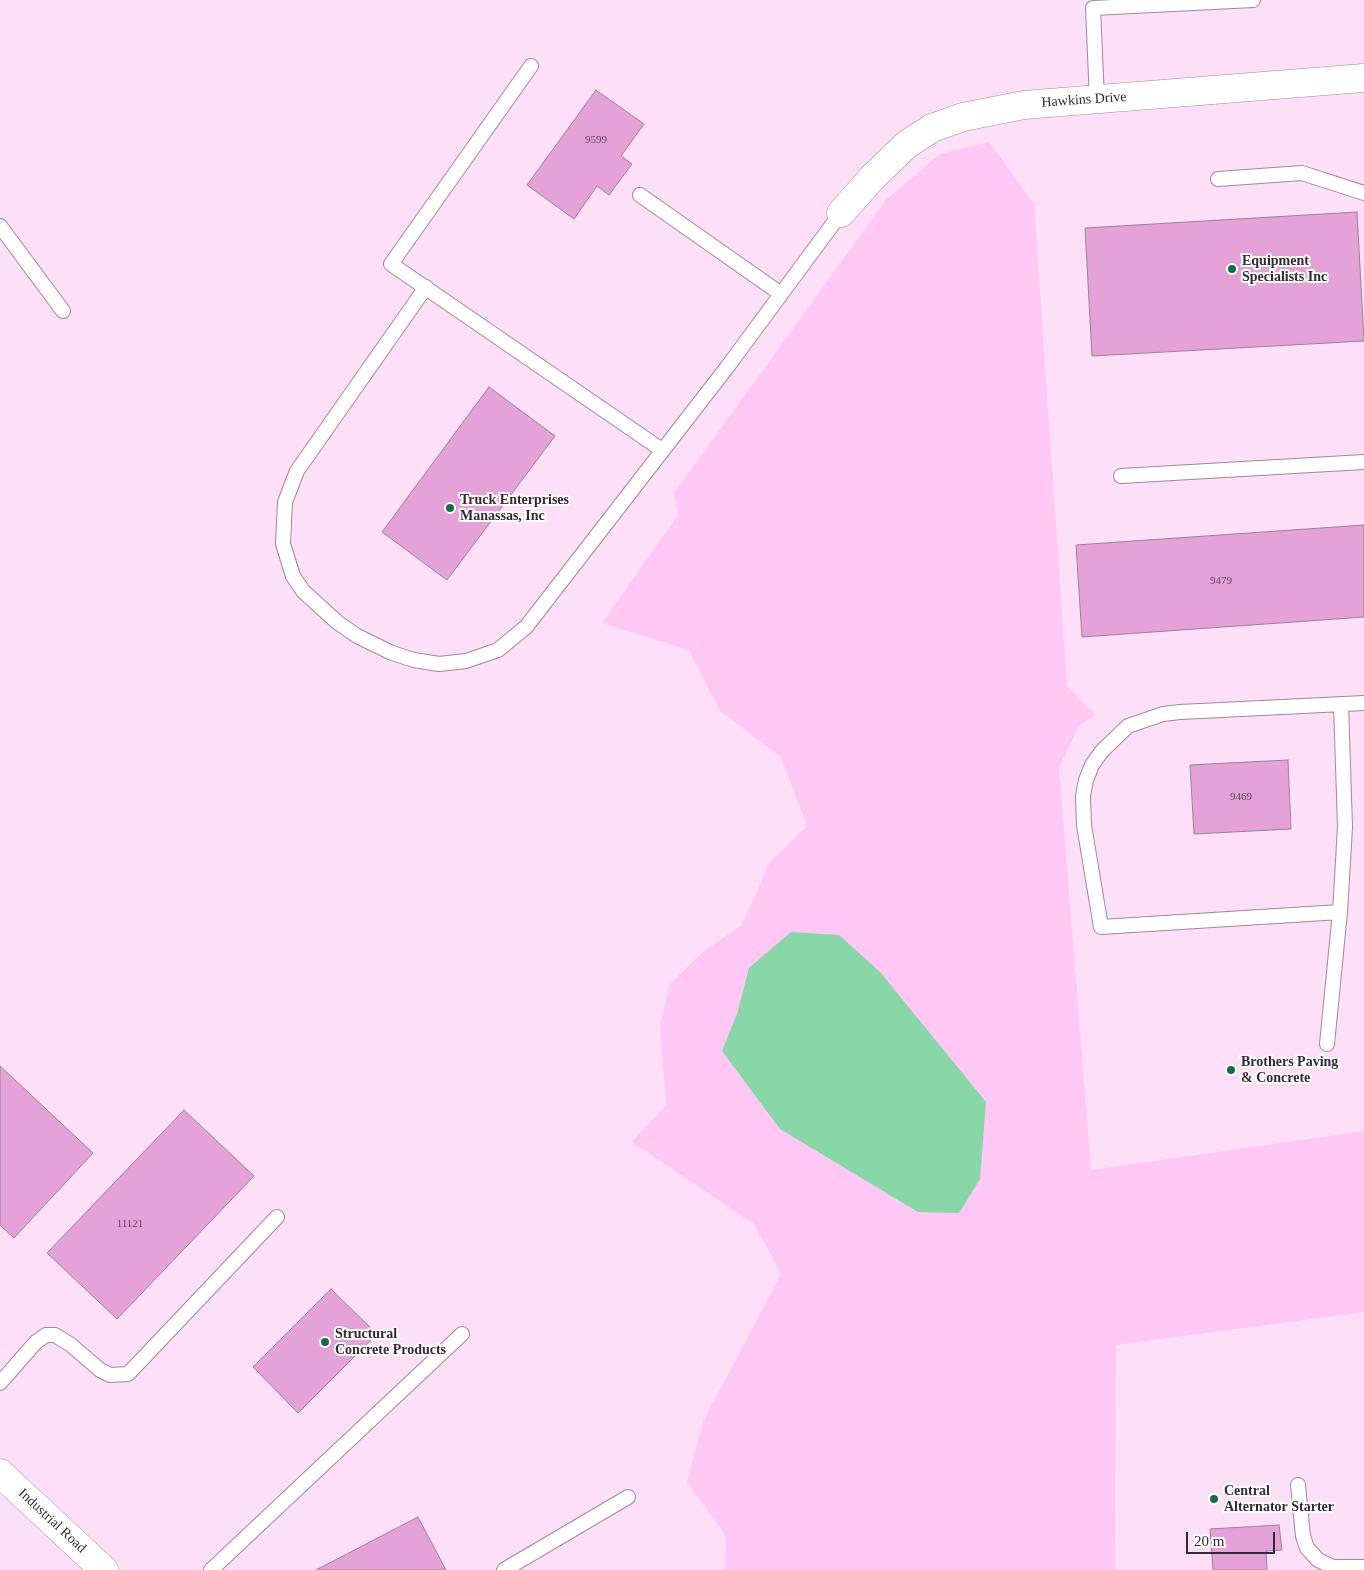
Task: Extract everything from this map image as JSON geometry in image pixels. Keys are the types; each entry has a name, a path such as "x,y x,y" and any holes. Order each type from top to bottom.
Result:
{"street":[{"name":"Hawkins Drive","path":"841,213 872,178 906,145 932,128 991,110 1364,78"},
{"name":"Industrial Road","path":"0,1473 104,1570"}],"lane":[{"path":"1097,100 1093,8 1253,0"},
{"path":"531,66 390,264 662,450"},
{"path":"1218,178 1302,173 1364,193"},
{"path":"640,195 781,294"},
{"path":"426,288 297,471 285,502 284,544 293,576 303,591 319,607 357,636 407,658 439,664 466,662 498,650 526,627 841,213"},
{"path":"0,226 63,312"},
{"path":"1121,476 1364,462"},
{"path":"1340,912 1101,927 1082,810 1086,780 1092,766 1102,751 1115,738 1128,726 1138,722 1163,714 1180,712 1364,703"},
{"path":"1328,1044 1340,912 1345,827 1341,704"},
{"path":"0,1383 36,1342 46,1335 55,1335 100,1370 110,1375 128,1374 278,1217"},
{"path":"211,1570 462,1334"},
{"path":"1298,1485 1303,1536 1307,1548 1318,1560 1333,1567 1364,1567"},
{"path":"504,1570 628,1497"}],"shaded area":[{"path":"989,142 1034,204 1067,686 1095,714 1079,726 1059,767 1091,1170 1364,1131 1364,1312 1116,1345 1115,1570 725,1570 726,1536 687,1482 704,1420 781,1274 754,1224 632,1142 666,1105 660,1026 669,985 704,951 742,925 770,862 807,826 781,757 720,711 689,650 602,623 678,515 674,493 886,200 940,154"},
{"path":"791,932 839,935 880,972 986,1102 980,1179 959,1213 918,1212 780,1129 722,1051 737,1014 749,968"}],"building":[{"path":"596,90 644,124 621,156 632,164 609,195 597,186 574,219 527,185"},
{"path":"1357,212 1364,341 1092,356 1085,228"},
{"path":"489,387 555,436 447,580 382,532"},
{"path":"1364,525 1364,617 1082,637 1076,545"},
{"path":"1288,760 1291,829 1194,834 1190,765"},
{"path":"0,1066 93,1153 14,1238 0,1225"},
{"path":"184,1110 254,1176 117,1319 47,1253"},
{"path":"331,1289 377,1334 298,1413 253,1367"},
{"path":"418,1517 446,1570 316,1570"},
{"path":"1279,1525 1282,1550 1266,1551 1267,1570 1213,1570 1210,1529"}],"place":[{"name":"Equipment Specialists Inc","path":"1232,269"},
{"name":"Truck Enterprises Manassas, Inc","path":"450,508"},
{"name":"Brothers Paving & Concrete","path":"1231,1070"},
{"name":"Structural Concrete Products","path":"325,1342"},
{"name":"Central Alternator Starter","path":"1214,1499"}]}
